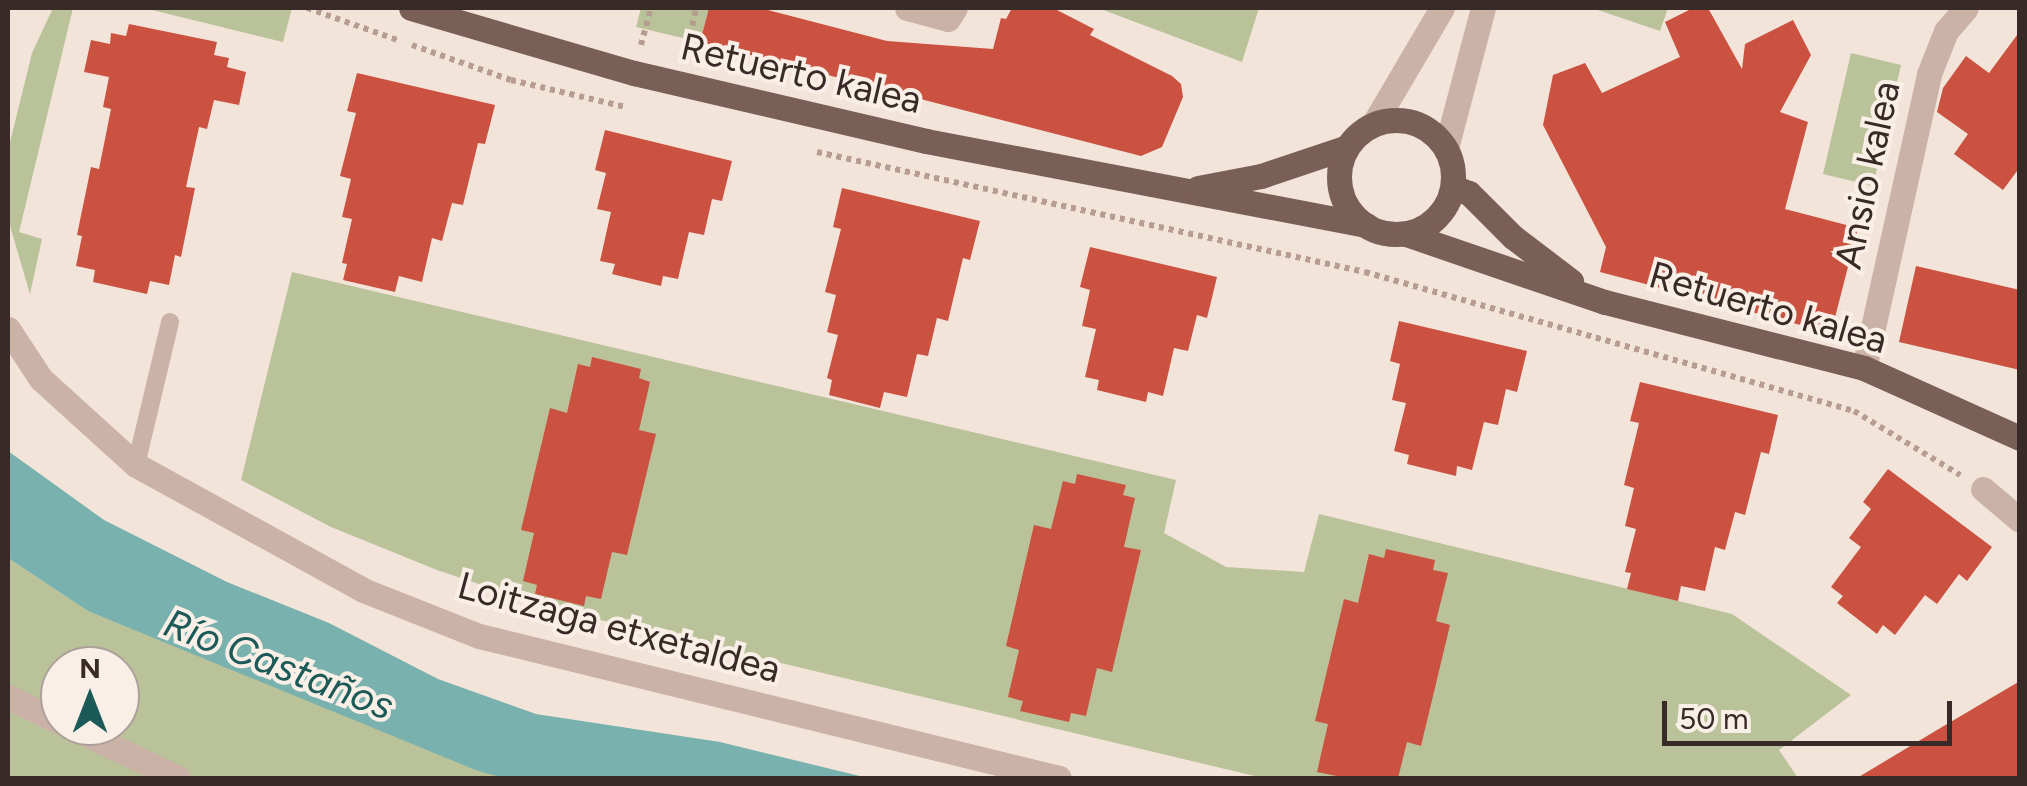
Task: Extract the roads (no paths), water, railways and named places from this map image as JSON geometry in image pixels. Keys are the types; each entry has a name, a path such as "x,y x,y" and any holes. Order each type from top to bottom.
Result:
{"main road":[{"name":"Retuerto kalea","path":"411,8 515,42 681,86 926,142 1366,225"},
{"path":"1178,192 1261,176 1347,146 1373,125 1406,121 1435,135 1446,148 1453,187 1441,212 1406,234"},
{"path":"1347,146 1339,181 1352,214 1366,225 1406,234 1605,302"},
{"path":"1453,187 1469,193 1512,238 1555,272 1605,302"},
{"name":"Retuerto kalea","path":"1605,302 1864,368 2020,438"}],"street":[{"path":"907,8 948,19 955,8"},
{"path":"1373,125 1442,8"},
{"path":"1446,148 1483,8"},
{"name":"Ansio kalea","path":"1864,368 1928,74 1946,31 1966,8"},
{"name":"Loitzaga etxetaldea","path":"8,329 41,378 136,465 363,590 480,636 1059,778"},
{"path":"1983,489 2020,520"},
{"path":"8,697 40,712"},
{"path":"111,746 178,778"}],"lane":[{"path":"136,465 170,322"}],"water":[{"name":"Río Castaños","path":"8,451 104,520 227,582 329,623 438,679 536,714 720,742 868,778 505,778 478,771 88,611 8,558"}]}
